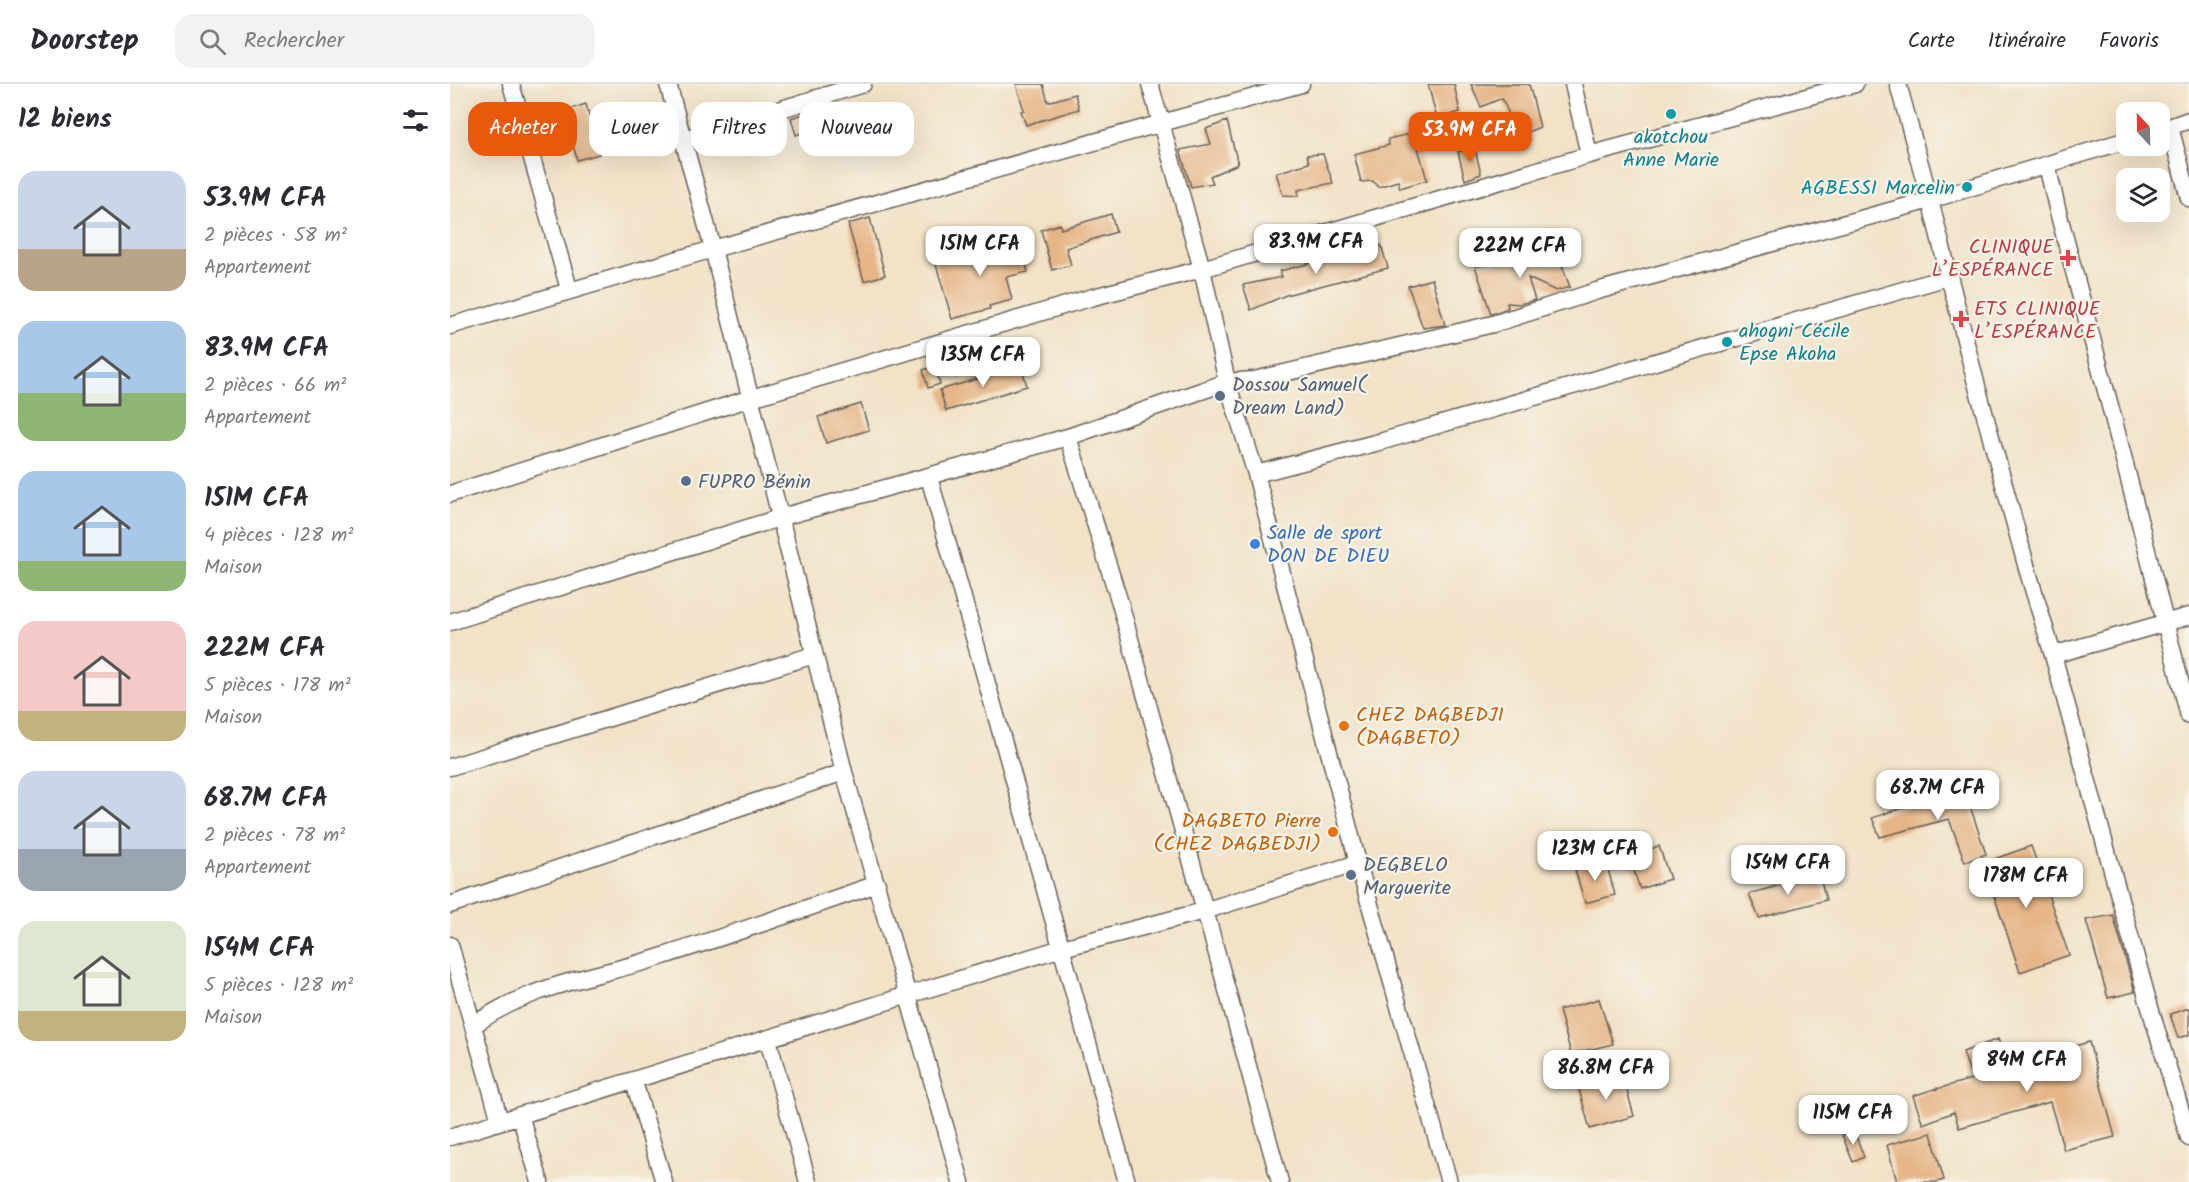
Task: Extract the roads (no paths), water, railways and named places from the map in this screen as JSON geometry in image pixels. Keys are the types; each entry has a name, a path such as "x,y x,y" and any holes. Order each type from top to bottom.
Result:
{"street":[{"path":"511,84 569,290"},
{"path":"668,84 782,517 844,772 961,1182"},
{"path":"684,139 863,84"},
{"path":"1150,84 1202,269 1227,382 1256,474 1358,862 1449,1182"},
{"path":"450,326 713,249 1301,84"},
{"path":"1573,84 1589,155"},
{"path":"450,494 751,398 1093,297 1202,269 1589,155 1855,84"},
{"path":"1898,84 2028,572 2053,654 2148,1001 2187,1118 2189,1138"},
{"path":"2170,127 2189,120"},
{"path":"2170,143 2189,198"},
{"path":"450,622 782,517 1068,437 1227,382 1254,380 1493,324 1597,291 1930,200 2116,144"},
{"path":"2047,165 2056,208 2113,417 2189,716"},
{"path":"1256,474 1383,441 1948,277"},
{"path":"1068,437 1120,603 1280,1182"},
{"path":"929,477 1127,1182"},
{"path":"2053,654 2189,616"},
{"path":"450,767 814,655"},
{"path":"450,905 844,772"},
{"path":"450,1137 1062,948 1204,911 1358,862"},
{"path":"473,1026 514,1000 658,958 877,884"},
{"path":"450,945 500,1121"},
{"path":"768,1040 808,1182"},
{"path":"634,1082 664,1182"},
{"path":"520,1115 540,1182"}],"place":[{"name":"akotchou Anne Marie","path":"1671,114"},
{"name":"AGBESSI Marcelin","path":"1967,187"},
{"name":"CLINIQUE L’ESPÉRANCE","path":"2068,258"},
{"name":"ETS CLINIQUE L’ESPÉRANCE","path":"1961,319"},
{"name":"ahogni Cécile Epse Akoha","path":"1727,342"},
{"name":"Dossou Samuel( Dream Land)","path":"1220,396"},
{"name":"FUPRO Bénin","path":"686,481"},
{"name":"Salle de sport DON DE DIEU","path":"1255,544"},
{"name":"CHEZ DAGBEDJI (DAGBETO)","path":"1344,726"},
{"name":"DAGBETO Pierre (CHEZ DAGBEDJI)","path":"1333,832"},
{"name":"DEGBELO Marguerite","path":"1351,875"}]}
